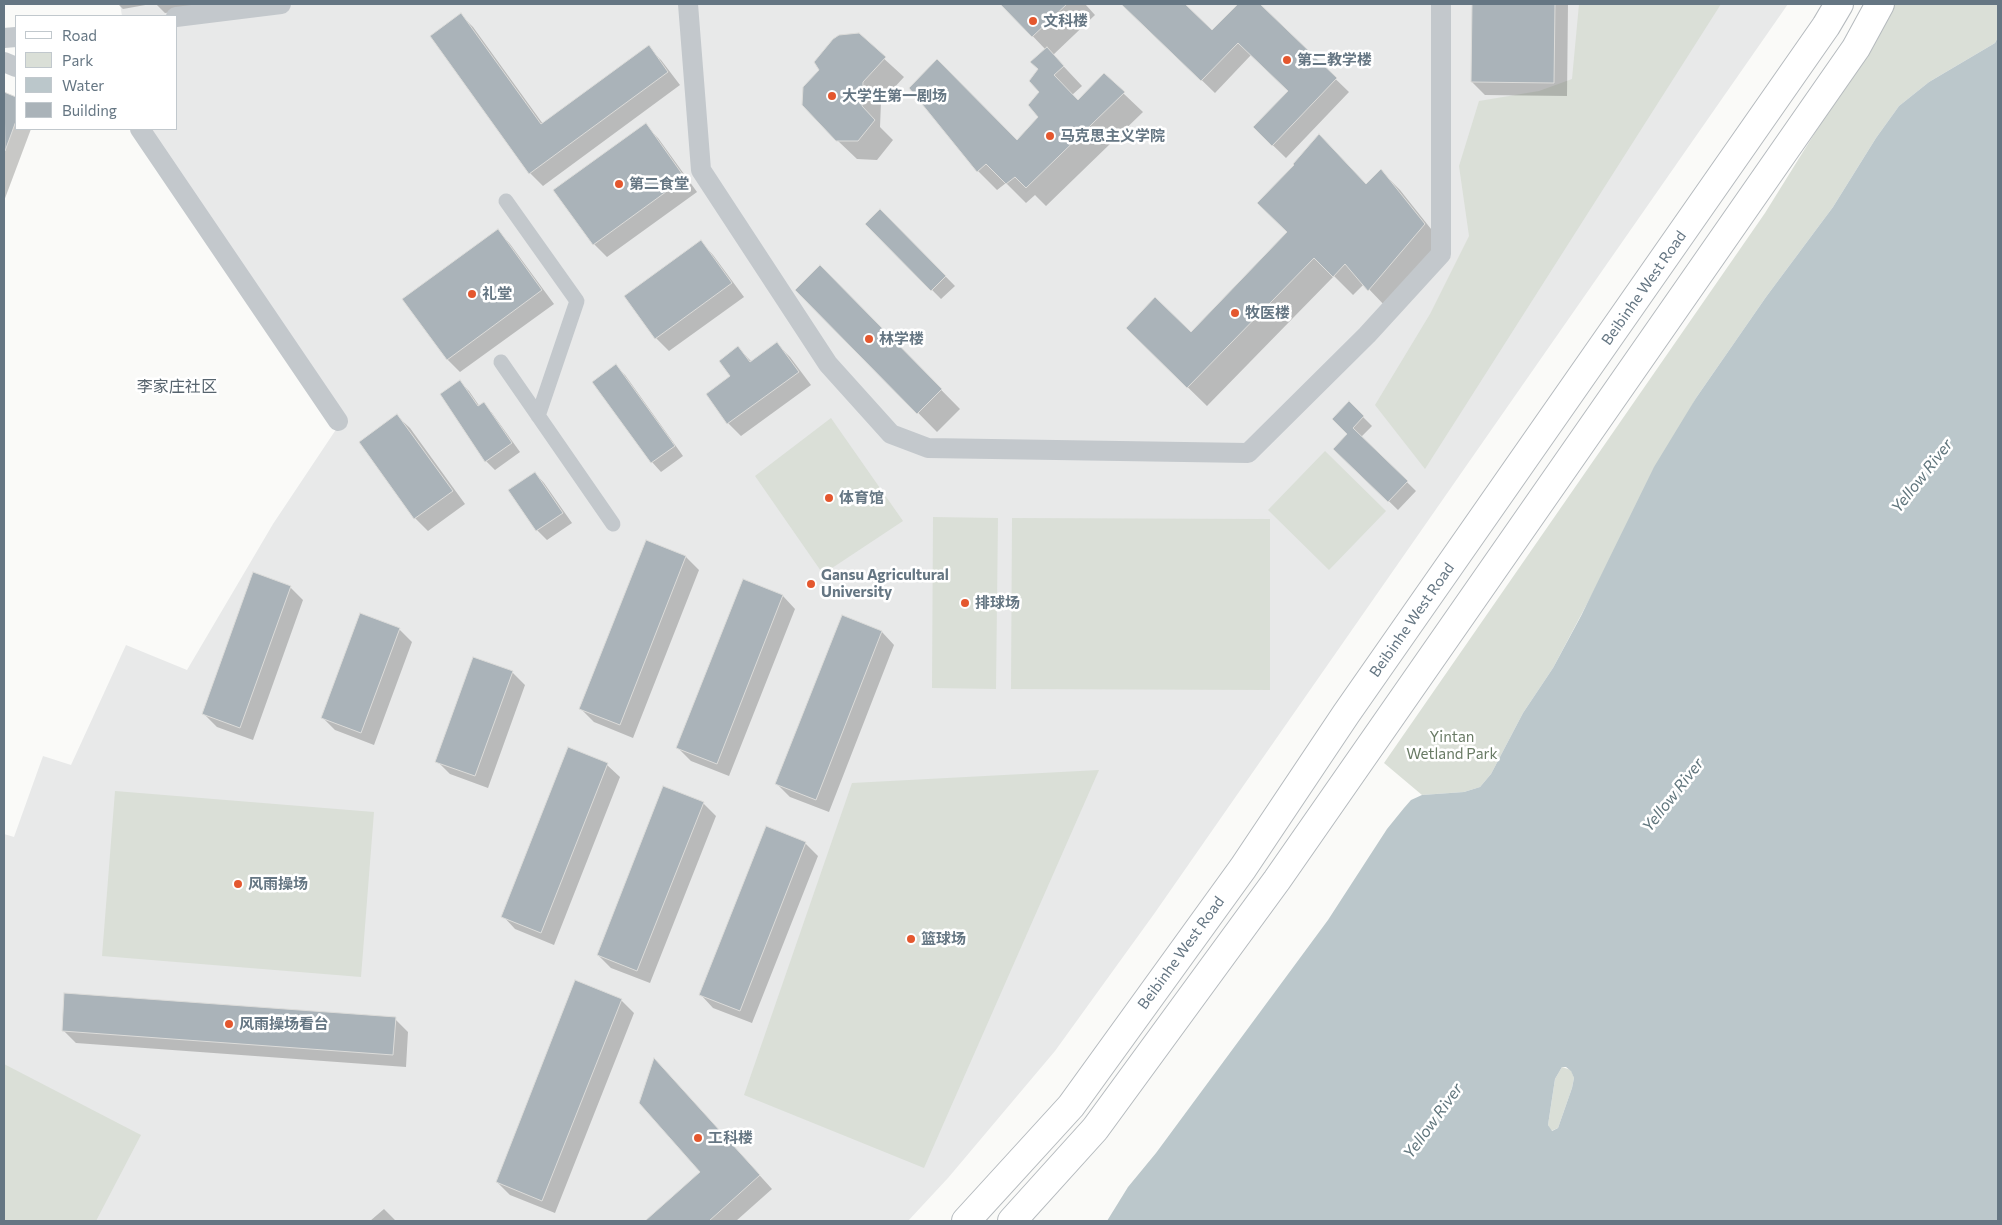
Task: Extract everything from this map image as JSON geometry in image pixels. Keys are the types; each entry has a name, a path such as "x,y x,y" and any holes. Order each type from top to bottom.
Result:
{"main road":[{"name":"Beibinhe West Road","path":"966,1221 1071,1106 1243,868 1346,714 1821,34 1839,4"},
{"path":"1012,1221 1095,1129 1277,880 1856,48 1880,4"},
{"path":"1346,714 1377,737"}],"street":[{"path":"178,17 281,4"},
{"path":"688,4 701,170 828,364 891,434 928,448 1248,453 1367,335 1442,254 1441,4"},
{"path":"141,130 338,421"},
{"path":"506,202 577,302 538,416"},
{"path":"501,362 613,524"}],"shaded area":[{"name":"Gansu Agricultural University","path":"120,4 1788,4 1154,914 1055,1051 948,1178 908,1221 4,1221 4,834 14,837 43,756 71,765 126,645 187,670 273,524 345,416 152,130 178,130 178,15 122,15"}],"green space":[{"path":"1579,4 1721,4 1425,469 1375,405 1430,314 1469,236 1459,166 1479,101 1539,91 1572,79"},
{"name":"Yintan Wetland Park","path":"1895,4 1998,4 1998,37 1995,43 1929,82 1899,106 1876,138 1833,207 1766,297 1696,398 1553,668 1523,713 1491,774 1480,787 1464,792 1422,795 1384,763 1765,213"},
{"name":"体育馆","path":"831,418 903,521 823,574 755,476"},
{"path":"1325,451 1386,511 1329,570 1268,510"},
{"name":"排球场","path":"933,517 998,518 996,689 932,688"},
{"path":"1012,518 1270,519 1270,690 1011,689"},
{"name":"篮球场","path":"1099,770 924,1168 744,1095 852,783"},
{"name":"风雨操场","path":"115,791 374,812 361,977 102,956"},
{"path":"4,1064 141,1135 96,1221 4,1221"},
{"path":"1562,1067 1571,1070 1574,1078 1558,1128 1551,1131 1548,1125 1555,1079"}],"water":[{"name":"Yellow River","path":"1998,37 1998,1221 1107,1221 1128,1187 1156,1153 1328,920 1387,829 1404,808 1411,800 1422,795 1464,792 1480,787 1491,774 1523,713 1553,668 1581,616 1654,467 1696,398 1766,297 1833,207 1876,138 1899,106 1929,82 1995,43","holes":["1562,1067 1566,1067 1571,1071 1574,1078 1572,1088 1558,1128 1552,1131 1548,1125 1555,1079"]}],"building":[{"name":"文科楼","path":"1000,4 1067,4 1032,37"},
{"name":"第二教学楼","path":"1121,4 1185,4 1212,30 1238,4 1260,4 1337,78 1272,146 1253,127 1288,91 1238,43 1201,81"},
{"path":"1472,4 1555,4 1554,83 1471,82"},
{"path":"461,13 541,124 649,45 668,72 529,174 430,36"},
{"name":"大学生第一剧场","path":"859,33 886,57 863,82 862,106 875,120 858,141 836,141 802,105 803,87 819,70 814,62 833,39 839,35"},
{"path":"1047,47 1064,66 1054,75 1078,100 1104,73 1125,92 1026,188 1015,177 1006,184 986,164 977,172 909,88 937,59 1017,140 1038,117 1028,105 1039,92 1029,81 1038,69 1030,62"},
{"path":"4,92 15,97 15,124 5,151"},
{"name":"第二食堂","path":"646,123 685,178 593,245 553,190"},
{"path":"1319,134 1366,184 1381,169 1425,224 1368,291 1345,264 1333,277 1314,258 1187,388 1126,328 1155,297 1191,332 1287,232 1257,203 1294,165"},
{"path":"880,209 946,276 931,291 865,224"},
{"name":"礼堂","path":"498,229 542,290 447,360 402,299"},
{"path":"701,240 732,283 655,339 624,296"},
{"name":"林学楼","path":"820,265 942,389 917,414 795,290"},
{"path":"777,342 799,372 727,424 706,394 730,376 719,361 738,346 750,362"},
{"path":"616,364 675,446 651,463 592,382"},
{"path":"460,380 478,406 484,402 512,443 485,462 440,394"},
{"path":"1349,401 1364,416 1353,428 1408,481 1388,502 1333,449 1347,434 1332,419"},
{"path":"397,414 453,491 414,519 359,442"},
{"path":"535,472 563,513 536,531 508,490"},
{"path":"646,540 686,556 620,725 579,709"},
{"path":"253,572 291,586 240,728 202,714"},
{"path":"743,579 783,595 717,764 676,748"},
{"path":"360,613 400,628 361,733 321,718"},
{"path":"842,615 882,631 816,800 775,784"},
{"path":"473,657 513,671 475,776 435,762"},
{"path":"568,747 608,763 541,933 501,917"},
{"path":"663,786 704,802 637,971 597,955"},
{"path":"766,826 806,842 740,1011 699,995"},
{"path":"575,980 622,999 542,1201 496,1182"},
{"name":"风雨操场看台","path":"64,993 396,1017 393,1055 62,1031"},
{"name":"工科楼","path":"654,1058 760,1175 709,1221 645,1221 700,1172 639,1103"}],"place":[{"name":"文科楼","path":"1033,21"},
{"name":"第二教学楼","path":"1287,60"},
{"name":"大学生第一剧场","path":"832,96"},
{"name":"马克思主义学院","path":"1050,136"},
{"name":"第二食堂","path":"619,184"},
{"name":"礼堂","path":"472,294"},
{"name":"牧医楼","path":"1235,313"},
{"name":"林学楼","path":"869,339"},
{"name":"体育馆","path":"829,498"},
{"name":"Gansu Agricultural University","path":"811,584"},
{"name":"排球场","path":"965,603"},
{"name":"风雨操场","path":"238,884"},
{"name":"篮球场","path":"911,939"},
{"name":"风雨操场看台","path":"229,1024"},
{"name":"工科楼","path":"698,1138"}],"district":[{"name":"李家庄社区","path":"177,387"}]}
